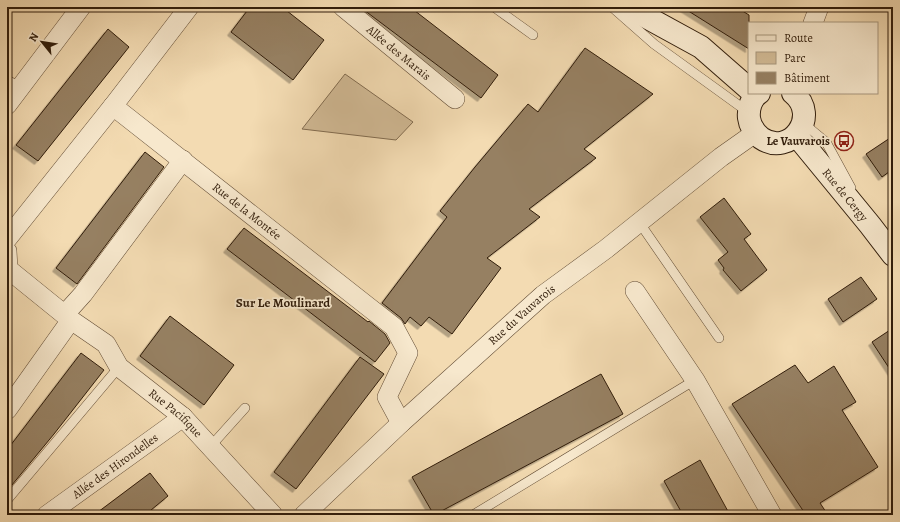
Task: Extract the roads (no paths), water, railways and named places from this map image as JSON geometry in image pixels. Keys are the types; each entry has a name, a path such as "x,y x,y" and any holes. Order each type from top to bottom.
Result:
{"street":[{"path":"7,105 13,84 81,7"},
{"path":"7,239 113,106 189,7"},
{"name":"Allée des Marais","path":"343,7 455,99"},
{"path":"628,7 700,47 748,91"},
{"path":"813,22 819,7"},
{"path":"753,96 749,122 755,133 766,141 774,143 786,142 800,129 805,112 799,98 794,94"},
{"name":"Rue de la Montée","path":"113,106 394,327 408,353 387,397 401,422"},
{"name":"Rue de Cergy","path":"800,129 893,255"},
{"name":"Rue du Vauvarois","path":"304,515 401,422 543,295 721,157 755,133"},
{"path":"7,410 83,294 183,160"},
{"name":"Rue Pacifique","path":"7,263 68,317 106,344 119,367 183,417 273,515"},
{"path":"635,291 695,380 772,515"},
{"name":"Allée des Hirondelles","path":"47,515 183,417"}],"lane":[{"path":"494,7 533,36"},
{"path":"612,7 654,44 748,93"},
{"path":"639,222 719,338"},
{"path":"7,500 119,367"},
{"path":"472,515 695,380"},
{"path":"210,447 245,408"}],"place":[{"name":"Le Vauvarois","path":"844,141"}],"district":[{"name":"Sur Le Moulinard","path":"283,302"}]}
